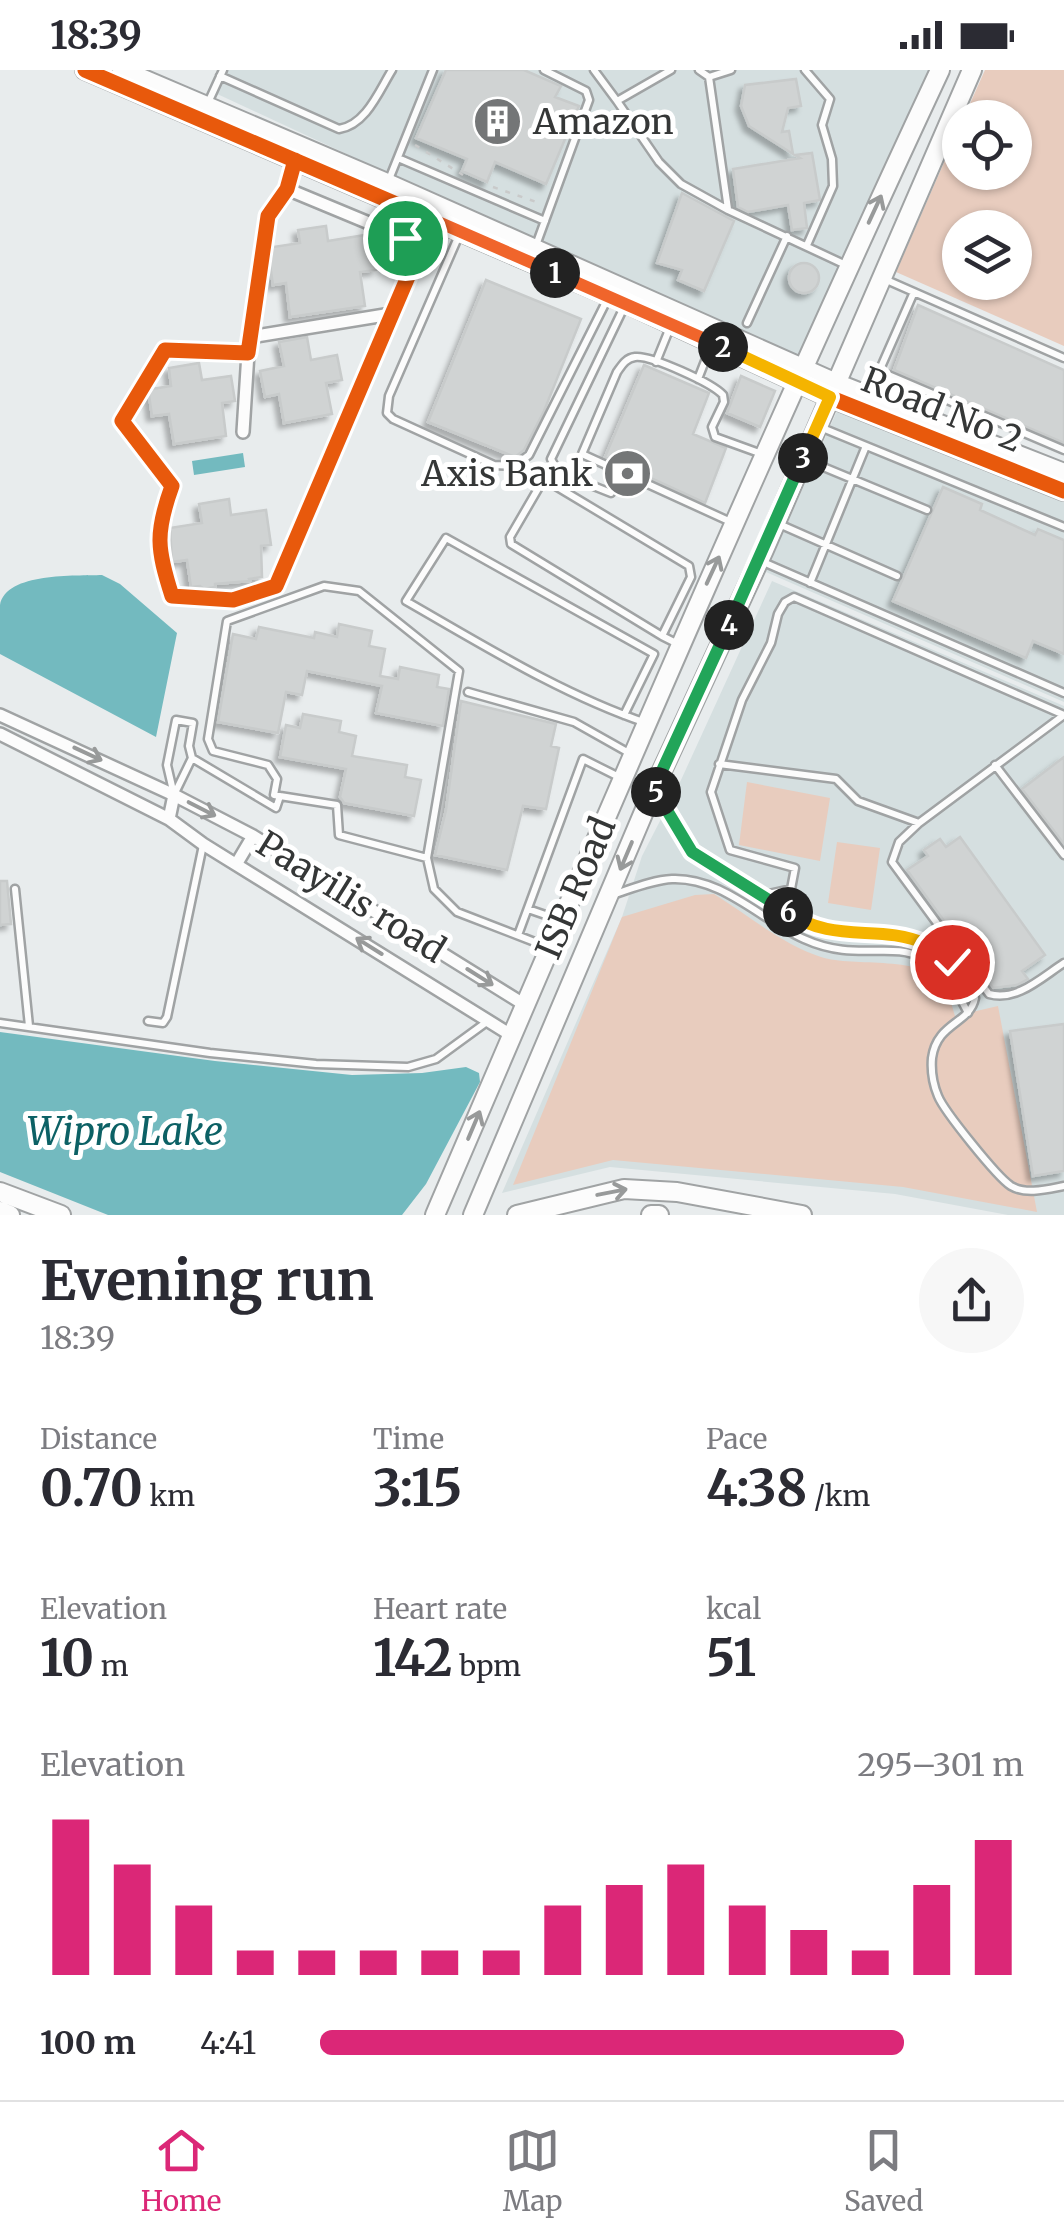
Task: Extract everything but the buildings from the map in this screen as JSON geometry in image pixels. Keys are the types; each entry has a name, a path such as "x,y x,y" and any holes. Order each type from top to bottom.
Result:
{"main road":[{"name":"Road No 2","path":"85,70 713,342 800,373"},
{"name":"Road No 2","path":"122,70 535,248 833,390 1064,491"},
{"name":"ISB Road","path":"436,1215 647,723 671,641 734,523 940,70"},
{"name":"ISB Road","path":"473,1215 654,788 775,523 972,70"},
{"name":"Road No 2","path":"833,390 868,396 1064,473"},
{"path":"517,1215 624,1189 677,1192 802,1215"},
{"path":"0,1192 61,1215"},
{"path":"0,1211 10,1215"}],"street":[{"path":"243,432 248,353 268,216 288,189 295,160"},
{"path":"288,189 405,238"},
{"path":"248,353 165,350 122,420 172,486 161,518 159,556 172,596 233,600 276,586 410,272 405,238 413,211"},
{"path":"250,337 391,314"},
{"name":"Paayilis road","path":"0,715 254,836 525,1005"},
{"name":"Paayilis road","path":"0,734 169,819 203,844 512,1034"},
{"path":"169,819 174,795"},
{"path":"237,864 254,836"}],"lane":[{"path":"206,107 221,73 340,129 351,127 370,106 392,70"},
{"path":"387,183 433,70"},
{"path":"535,248 588,96 586,91 544,70"},
{"path":"594,70 680,184 848,266"},
{"path":"617,100 671,70"},
{"path":"699,70 710,77 728,210"},
{"path":"710,77 731,70"},
{"path":"805,70 830,99 822,125 832,159 832,186 808,245"},
{"path":"398,158 542,219"},
{"path":"461,232 386,405 394,419 494,465 514,466 529,455 617,299"},
{"path":"748,322 787,236"},
{"path":"882,278 1064,358"},
{"path":"868,396 914,292"},
{"path":"612,494 558,472 551,459 617,299"},
{"path":"656,362 672,324"},
{"path":"698,380 713,342"},
{"path":"734,523 582,454 622,365 639,356 698,380 723,395 724,402 712,427 715,437 764,455"},
{"path":"880,371 1064,450"},
{"path":"817,425 1064,527"},
{"path":"1022,456 1032,436"},
{"path":"810,582 866,446"},
{"path":"803,458 927,510"},
{"path":"671,641 511,544 510,537 542,482 549,482 685,561 691,576 682,618"},
{"path":"775,523 897,576"},
{"path":"624,715 654,654 446,538 406,601 521,666 624,715 647,723"},
{"path":"758,560 1064,693"},
{"path":"428,858 339,834 337,805 274,795 277,780 268,764 213,750 208,739 228,622 324,586 358,591 459,671 428,858 434,889 457,912 551,948"},
{"path":"763,895 791,889 796,868 730,850 711,792 742,700 772,643 778,614 785,602 794,597 1064,715"},
{"path":"468,692 574,722 632,756"},
{"path":"1064,715 920,824 899,842 892,862 990,994 1022,991 1064,963"},
{"path":"176,720 193,723 189,746 192,758 174,795 166,766 176,720"},
{"path":"192,758 276,808 280,796"},
{"path":"518,936 583,759 622,778"},
{"path":"719,764 836,779 858,801 920,824"},
{"path":"995,765 1064,855"},
{"path":"654,788 692,852 817,929 906,937 930,945 952,962 971,986 975,998 968,1013 944,1029 937,1042 932,1078 939,1099 1010,1185 1030,1190 1064,1186"},
{"path":"148,1021 163,1023 167,1018 203,844"},
{"path":"610,896 667,879 686,879 710,886 805,940 848,949 914,954 930,960 943,971 968,1013"},
{"path":"16,889 29,1026"},
{"path":"528,908 562,921"},
{"path":"0,1023 210,1053 316,1064 408,1067 436,1059 489,1020"}],"path":[{"path":"413,139 418,150 468,178"},
{"path":"490,186 544,204 542,219"}],"shaded area":[{"path":"223,70 936,70 806,359 613,278 213,92"},
{"path":"985,70 1064,70 1064,346 960,300 1032,300 1032,210 942,210 942,292 896,272 942,167 942,190 1032,190 1032,100 972,100"},
{"path":"840,404 1064,502 1064,702 766,572"},
{"path":"772,581 1064,706 1064,1215 1008,1215 895,1194 610,1167 502,1193 622,917 642,856"},
{"path":"747,782 830,798 820,861 739,845"},
{"path":"837,842 880,848 871,910 828,903"},
{"path":"714,894 807,952 835,960 906,965 935,976 950,997 955,1016 998,1006 1037,1212 903,1187 613,1160 513,1185 622,917 695,895"}],"water":[{"path":"243,453 245,467 194,475 192,461"},
{"path":"102,575 120,584 177,633 156,737 0,654 0,605 5,594 28,581"},
{"name":"Wipro Lake","path":"0,1032 352,1075 466,1067 479,1073 480,1082 426,1184 402,1215 108,1215 0,1172"}],"cycle path":[{"path":"85,70 626,303 829,397 1064,491"},
{"path":"295,160 287,189 268,216 248,353 165,350 122,421 172,486 160,541 172,596 233,600 276,586 410,272 405,238 413,211"}],"place":[{"name":"Amazon","path":"498,122"},
{"name":"Axis Bank","path":"628,474"}],"route":[{"path":"405,238 413,211 626,302 830,397 654,788 692,852 801,922 817,929 906,937 930,945 952,962"}]}
